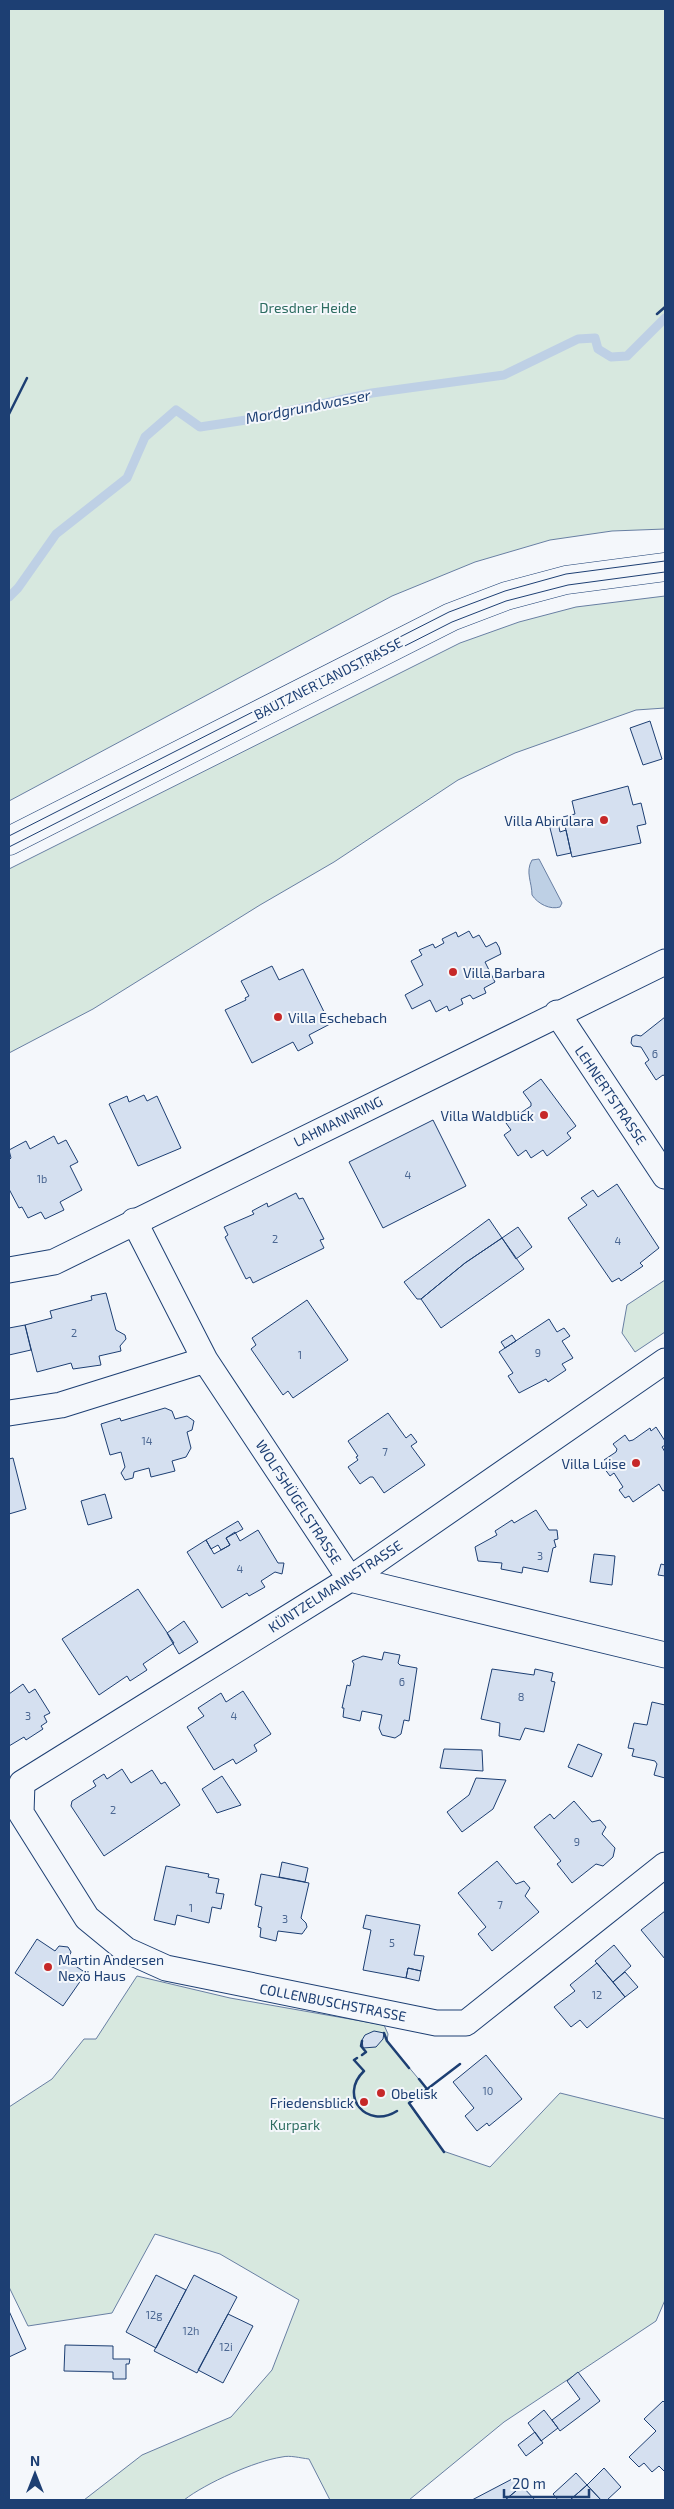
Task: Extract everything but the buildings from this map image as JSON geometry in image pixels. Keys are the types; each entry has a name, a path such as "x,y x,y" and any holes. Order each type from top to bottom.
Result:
{"main road":[{"name":"BAUTZNER LANDSTRASSE","path":"9,842 451,616 506,596 566,580 665,567"}],"street":[{"name":"LAHMANNRING","path":"9,1270 54,1262 134,1221 665,962"},
{"name":"LEHNERTSTRASSE","path":"557,1014 665,1176"},
{"name":"WOLFSHÜGELSTRASSE","path":"134,1221 205,1360 350,1579 665,1654"},
{"path":"9,1413 61,1405 205,1360"},
{"name":"KÜNTZELMANNSTRASSE","path":"21,1814 22,1783 350,1579 665,1360"},
{"name":"COLLENBUSCHSTRASSE","path":"21,1814 87,1918 126,1950 166,1968 436,2022 466,2022 665,1865"}],"green space":[{"name":"Dresdner Heide","path":"9,9 665,9 665,529 612,531 550,540 475,562 392,596 9,801"},
{"path":"665,596 665,708 636,710 515,753 458,780 334,862 260,905 93,1009 9,1053 9,869 460,643 519,622 576,607"},
{"path":"665,1280 665,1332 635,1352 622,1333 627,1305"},
{"name":"Kurpark","path":"137,1976 230,1998 384,2025 388,2034 387,2041 427,2089 409,2104 443,2151 490,2167 560,2093 665,2119 665,2300 656,2321 504,2422 409,2500 330,2500 309,2459 285,2456 258,2463 231,2474 193,2493 184,2500 84,2500 142,2455 231,2417 272,2370 299,2300 220,2254 155,2234 112,2313 28,2326 9,2287 9,2107 52,2079 84,2039 96,2039"}],"water":[{"path":"539,859 562,903 560,907 544,906 532,895 529,869 532,860"}],"waterway":[{"name":"Mordgrundwasser","path":"9,597 18,588 56,534 127,478 145,437 176,410 200,427 246,420 372,393 504,375 578,339 595,338 598,349 611,357 627,356 665,318"}],"tram line":[{"path":"9,836 449,612 505,591 566,574 665,561"},
{"path":"9,847 452,622 506,601 568,585 665,572"}],"wall":[{"path":"657,314 665,307"},
{"path":"9,414 27,378"},
{"path":"384,2033 387,2041 409,2068"},
{"path":"362,2041 361,2046 366,2052 362,2055"},
{"path":"357,2058 354,2060 364,2071 357,2081 354,2090 355,2100 359,2108 376,2116 386,2116 397,2111"},
{"path":"444,2152 409,2103 460,2064"},
{"path":"419,2079 427,2089"}],"place":[{"name":"Villa Abirulara","path":"604,820"},
{"name":"Villa Barbara","path":"453,972"},
{"name":"Villa Eschebach","path":"278,1017"},
{"name":"Villa Waldblick","path":"544,1115"},
{"name":"Villa Luise","path":"636,1463"},
{"name":"Martin Andersen Nexö Haus","path":"48,1967"},
{"name":"Obelisk","path":"381,2093"},
{"name":"Friedensblick","path":"364,2102"}]}
